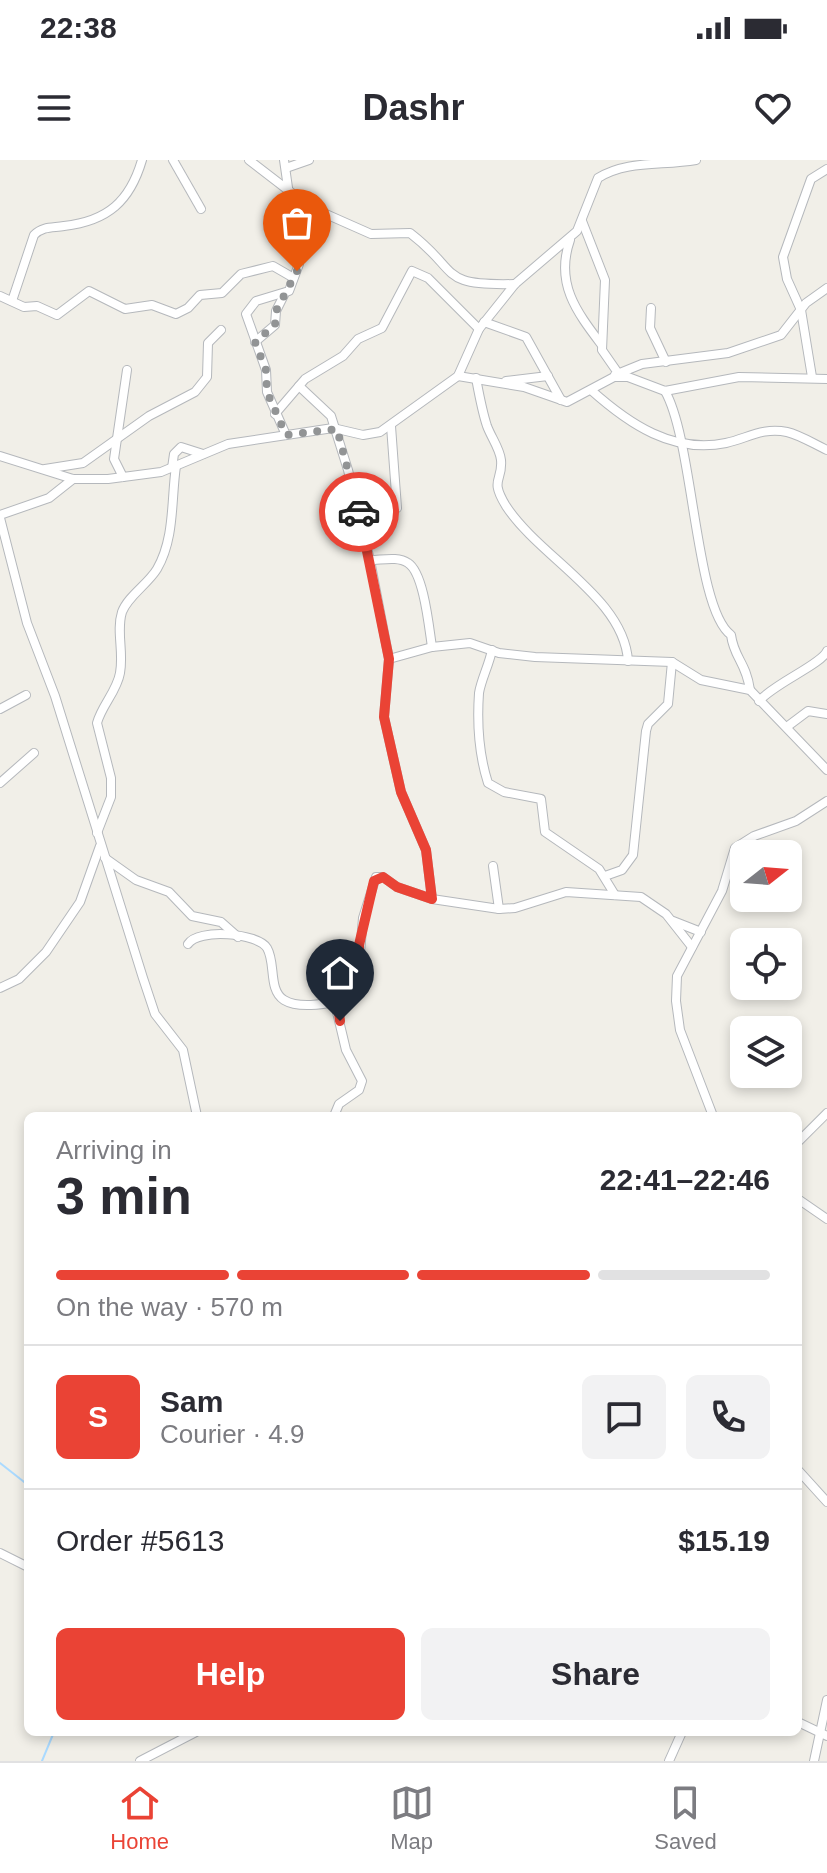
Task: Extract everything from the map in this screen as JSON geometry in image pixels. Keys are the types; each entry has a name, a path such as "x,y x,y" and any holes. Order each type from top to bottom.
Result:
{"street":[{"path":"12,301 34,235 40,229 83,223 124,201 132,190 142,160"},
{"path":"173,160 201,209"},
{"path":"249,160 291,195 371,234 410,233 446,271 464,282 515,284"},
{"path":"255,342 275,325 276,311 290,289 299,264 285,164 309,160"},
{"path":"605,160 615,165 696,160"},
{"path":"0,456 73,479 123,477 174,467 228,444 337,429 363,435 391,426 416,403 458,376 481,325 515,284 570,239 582,221 598,178 615,165"},
{"path":"812,377 801,310 784,269 784,247 811,179 827,169"},
{"path":"582,221 605,280 601,344"},
{"path":"570,239 563,272 569,295 601,344 616,375 665,391 739,377 827,379"},
{"path":"0,296 60,315 89,291 125,309 152,305 176,314 188,308 200,295 225,292 244,272 273,266 292,277"},
{"path":"275,414 312,373 343,356 358,339 382,328 412,271 428,278 481,325 526,337 561,400"},
{"path":"458,376 502,383 561,400 574,400 633,366 703,359 772,339 788,330 801,310 827,288"},
{"path":"285,293 264,298 247,311 265,366 265,384 286,435"},
{"path":"651,308 650,328 666,362"},
{"path":"45,469 83,463 202,385 207,377 205,348 221,330"},
{"path":"123,477 115,464 115,441 127,370"},
{"path":"502,383 524,376 548,376"},
{"path":"476,378 487,425 501,459 496,482 506,505 537,545 607,611 625,639 628,661"},
{"path":"299,386 331,416 337,429 370,560 389,659 384,717 401,792 426,850 432,899"},
{"path":"591,390 648,432 683,444 726,443 750,433 777,431 827,450"},
{"path":"665,391 683,444 695,530 711,599 722,629 731,635 734,652 744,662 750,690 826,766"},
{"path":"391,426 397,508"},
{"path":"97,833 111,797 111,778 97,723 120,674 120,622 124,607 158,569 163,555 171,520 174,454 181,447 203,454"},
{"path":"73,479 49,498 0,517 27,623 49,676 155,1014 183,1050 196,1112"},
{"path":"370,560 402,560 415,570 432,647"},
{"path":"389,659 432,647 470,643 535,657 672,662 701,680 750,690"},
{"path":"492,650 479,696 479,736 488,783 504,792 538,797 543,805 547,834 605,876 615,895"},
{"path":"759,701 784,679 821,661 827,651"},
{"path":"605,876 622,870 633,855 646,731 648,724 668,704 672,662"},
{"path":"0,709 26,695"},
{"path":"788,726 808,711 827,714"},
{"path":"0,783 34,753"},
{"path":"712,1112 677,1016 677,976 722,891 738,845 796,821 827,801"},
{"path":"0,988 19,979 46,952 80,902 101,845"},
{"path":"105,858 136,880 169,892 192,916 221,922 239,937"},
{"path":"493,866 499,909"},
{"path":"336,1112 339,1104 359,1090 362,1081 345,1044 336,1011 359,973 363,918 376,877 383,877 397,887 432,899 499,909 522,907 566,892 645,898 673,921 692,947"},
{"path":"673,921 701,932"},
{"path":"188,944 195,936 208,932 265,945 276,990 284,1000 308,1004 341,1001"},
{"path":"802,1138 827,1113"},
{"path":"802,1201 825,1214"},
{"path":"802,1474 827,1502"},
{"path":"0,1553 24,1565"},
{"path":"814,1761 823,1734 827,1700"},
{"path":"802,1724 823,1734"},
{"path":"140,1761 188,1736"},
{"path":"669,1761 680,1736"}],"waterway":[{"path":"0,1463 24,1482"},
{"path":"42,1761 52,1736"}],"way so far":[{"path":"297,271 276,311 275,325 255,342 266,370 265,384 286,435 337,429 359,512"}],"route":[{"path":"340,1021 336,1008 359,973 363,918 376,877 383,877 397,887 432,899 426,850 401,792 383,712 389,659 359,512"}]}
